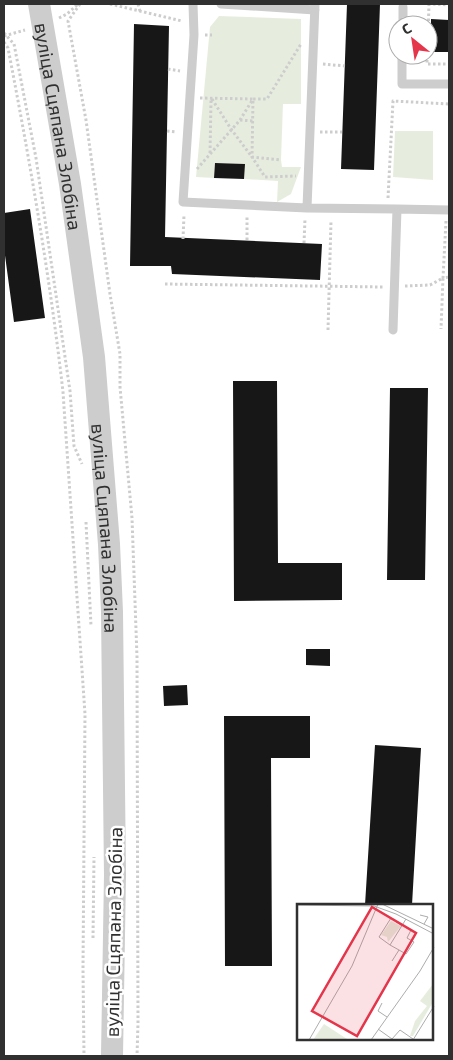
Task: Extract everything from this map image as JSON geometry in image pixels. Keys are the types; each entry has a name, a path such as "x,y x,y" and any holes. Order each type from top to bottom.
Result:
{"street":[{"name":"вуліца Сцяпана Злобіна","path":"39,4 70,184 94,356 109,544 112,612 115,876 112,1056"}],"lane":[{"path":"193,4 194,35 183,202 307,208 448,210"},
{"path":"222,4 315,7 307,208"},
{"path":"403,7 403,15"},
{"path":"402,65 402,84 449,84"},
{"path":"393,330 397,209"}],"path":[{"path":"110,4 187,22"},
{"path":"138,4 140,11"},
{"path":"433,4 449,5"},
{"path":"211,98 267,99 314,23"},
{"path":"4,33 14,44 36,158 70,391 74,446 84,466"},
{"path":"194,35 212,35"},
{"path":"4,42 8,48 29,159 63,392 85,714 84,1056"},
{"path":"321,64 345,66"},
{"path":"168,69 185,71"},
{"path":"211,98 265,177 308,175"},
{"path":"210,154 211,98"},
{"path":"197,170 240,120 253,99"},
{"path":"252,157 253,99"},
{"path":"388,198 393,101 449,104"},
{"path":"240,120 253,121"},
{"path":"167,131 180,132"},
{"path":"318,132 342,132"},
{"path":"252,157 281,160"},
{"path":"304,243 307,208"},
{"path":"448,210 443,278 449,277"},
{"path":"177,214 193,215"},
{"path":"184,215 184,238"},
{"path":"238,216 247,217 246,240"},
{"path":"296,219 314,220"},
{"path":"323,220 332,221 328,330"},
{"path":"165,284 330,286"},
{"path":"86,515 92,631"},
{"path":"93,947 94,848"}],"green space":[{"path":"219,16 301,19 301,104 283,104 281,160 282,167 301,167 291,194 277,202 278,181 244,179 244,164 215,163 214,178 196,177 210,27"},
{"path":"395,131 433,131 433,180 393,177"}],"building":[{"path":"347,4 380,4 374,170 341,169"},
{"path":"438,19 449,20 449,52 438,52"},
{"path":"134,24 169,26 165,237 322,244 320,280 172,274 171,266 130,266"},
{"path":"215,163 245,164 244,179 214,178"},
{"path":"30,209 45,318 14,322 4,248 4,213"},
{"path":"233,381 277,381 278,563 342,563 342,600 234,601"},
{"path":"390,388 428,388 425,580 387,580"},
{"path":"306,649 330,649 330,666 306,665"},
{"path":"187,685 188,705 164,706 163,686"},
{"path":"224,716 310,716 310,758 271,758 272,966 225,966"},
{"path":"375,745 421,748 412,904 365,904"}]}
